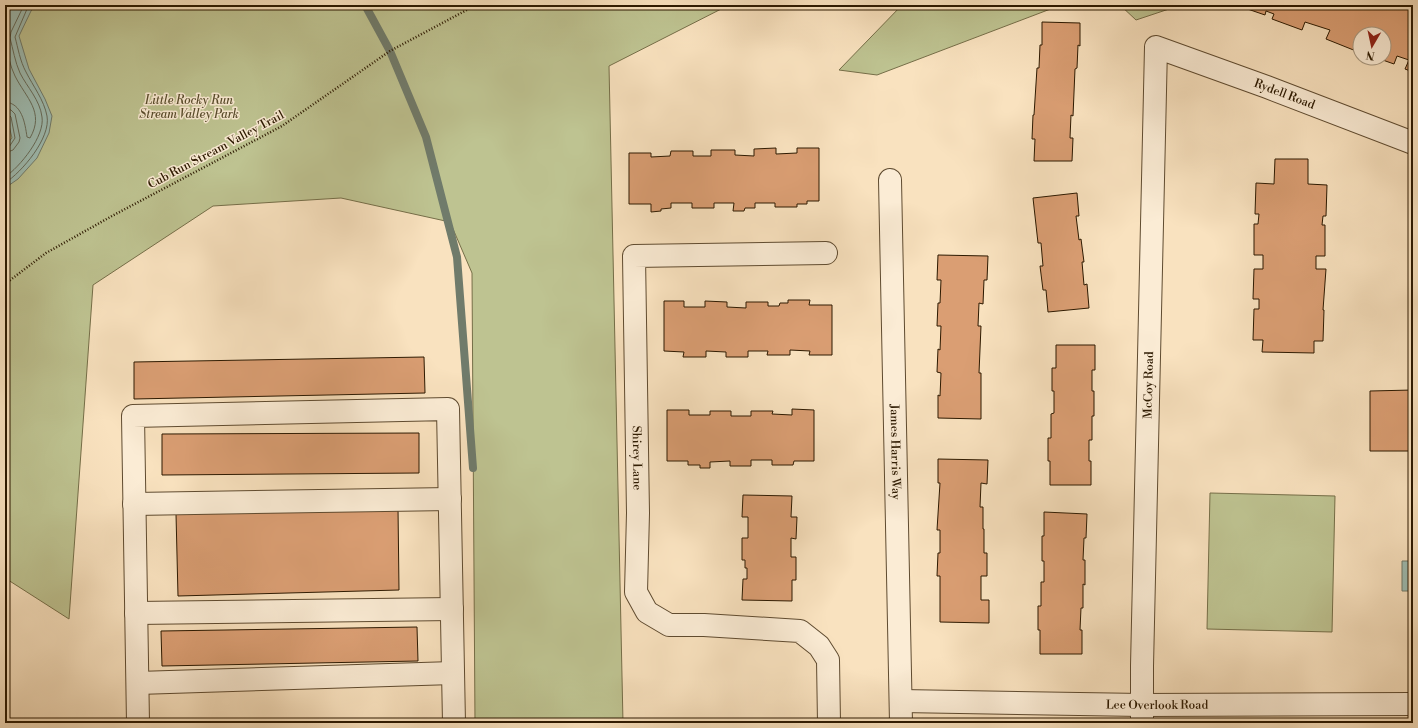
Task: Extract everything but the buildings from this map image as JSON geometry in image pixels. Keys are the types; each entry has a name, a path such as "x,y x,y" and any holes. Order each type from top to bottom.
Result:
{"street":[{"name":"Rydell Road","path":"1156,47 1267,87 1413,143"},
{"name":"McCoy Road","path":"1142,714 1156,47"},
{"name":"James Harris Way","path":"890,180 901,723"},
{"name":"Shirey Lane","path":"826,253 634,256 638,513 636,592 647,612 669,625 704,625 800,631 818,646 828,660 829,723"},
{"path":"138,723 133,416 448,408 454,723"},
{"path":"134,504 450,499"},
{"path":"136,613 452,609"},
{"path":"138,682 453,673"},
{"name":"Lee Overlook Road","path":"901,701 1142,714 1413,704"}],"path":[{"name":"Cub Run Stream Valley Trail","path":"5,284 46,253 118,212 282,126 390,51 476,5"}],"green space":[{"name":"Little Rocky Run Stream Valley Park","path":"5,5 729,5 609,66 623,723 475,723 472,273 450,222 341,198 213,206 93,285 69,619 5,578"},
{"path":"902,5 1061,5 877,75 839,70"},
{"path":"1120,5 1173,5 1172,8 1136,20"},
{"path":"1210,493 1335,496 1332,632 1207,629"}],"water":[{"path":"5,5 36,5 31,11 19,36 29,69 52,116 49,133 37,158 18,179 5,188 5,146 12,138 7,117 5,115"},
{"path":"1402,561 1413,561 1413,591 1402,591"}],"waterway":[{"path":"365,5 390,51 426,137 457,257 473,468"}]}
